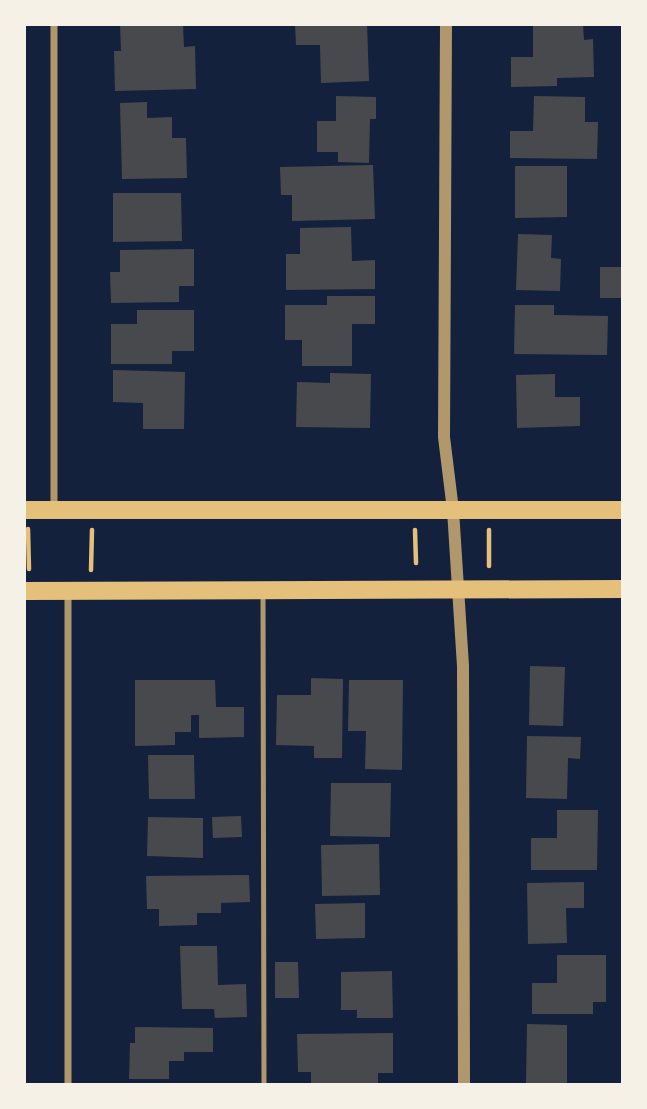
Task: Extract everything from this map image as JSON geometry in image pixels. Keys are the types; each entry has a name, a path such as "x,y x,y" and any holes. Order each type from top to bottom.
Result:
{"main road":[{"path":"26,519 54,510 622,510"},
{"path":"24,591 622,589"}],"street":[{"path":"54,24 54,510"},
{"path":"446,24 444,437 453,510 463,666 464,1084"},
{"path":"68,592 68,1084"}],"lane":[{"path":"263,591 264,1084"}],"path":[{"path":"26,519 29,570"},
{"path":"415,525 415,563"},
{"path":"91,570 92,526"},
{"path":"489,529 489,566"}],"building":[{"path":"120,24 183,24 184,47 195,46 196,89 115,91 114,51 121,51"},
{"path":"295,24 367,24 369,81 321,83 320,45 296,45"},
{"path":"533,24 583,24 584,40 593,39 594,77 557,78 557,86 511,87 511,57 533,57"},
{"path":"336,96 376,97 376,119 370,119 369,163 338,162 338,152 317,152 317,121 336,121"},
{"path":"534,96 585,97 585,122 598,122 597,159 510,158 510,131 533,131"},
{"path":"147,102 147,118 172,117 172,138 186,138 187,178 122,179 120,103"},
{"path":"373,165 375,219 292,221 292,195 281,195 280,167"},
{"path":"515,166 567,166 567,217 515,218"},
{"path":"113,193 181,193 182,241 113,242"},
{"path":"351,227 352,261 375,260 375,289 286,290 286,254 300,254 300,228"},
{"path":"518,234 552,235 551,258 561,259 560,291 516,290"},
{"path":"194,249 194,286 179,286 179,302 111,303 110,272 120,272 120,250"},
{"path":"600,267 622,267 622,298 600,298"},
{"path":"327,296 375,296 375,324 352,324 352,366 302,366 302,340 285,340 285,305 327,305"},
{"path":"515,305 554,305 554,315 608,316 607,355 514,354"},
{"path":"137,310 194,310 194,351 172,351 172,364 111,364 111,324 137,324"},
{"path":"113,370 185,372 184,429 143,429 143,403 113,402"},
{"path":"330,373 371,374 370,428 296,427 297,382 330,383"},
{"path":"555,374 555,397 580,397 580,426 517,428 516,375"},
{"path":"530,666 565,667 563,726 529,725"},
{"path":"311,678 343,679 342,758 314,758 314,746 276,745 277,695 311,695"},
{"path":"135,680 215,680 216,707 244,707 244,737 199,738 199,715 191,715 191,732 175,732 175,745 135,746"},
{"path":"349,680 403,680 402,770 365,769 366,731 348,731"},
{"path":"527,736 581,737 580,759 568,758 567,799 526,798"},
{"path":"148,755 194,755 195,799 149,799"},
{"path":"331,783 391,783 390,837 330,836"},
{"path":"557,810 598,810 597,870 531,870 531,838 557,838"},
{"path":"241,816 242,837 213,838 212,817"},
{"path":"148,817 203,818 203,858 147,856"},
{"path":"379,844 380,895 322,896 321,845"},
{"path":"249,875 250,902 221,903 221,913 197,913 197,925 159,926 159,909 147,909 146,876"},
{"path":"584,882 584,908 566,908 567,943 528,944 527,883"},
{"path":"365,903 365,938 316,939 315,904"},
{"path":"180,946 217,946 218,985 246,984 247,1017 215,1018 214,1009 182,1009"},
{"path":"557,955 606,955 606,1002 593,1002 593,1014 532,1014 532,983 557,983"},
{"path":"275,962 298,962 299,998 275,998"},
{"path":"392,971 393,1018 357,1018 357,1010 341,1010 341,972"},
{"path":"527,1024 567,1025 567,1084 526,1084"},
{"path":"135,1027 213,1028 213,1052 184,1052 184,1061 169,1061 169,1079 129,1079 130,1043 135,1043"},
{"path":"393,1033 393,1073 378,1073 378,1084 311,1084 311,1072 298,1072 297,1034"}]}
